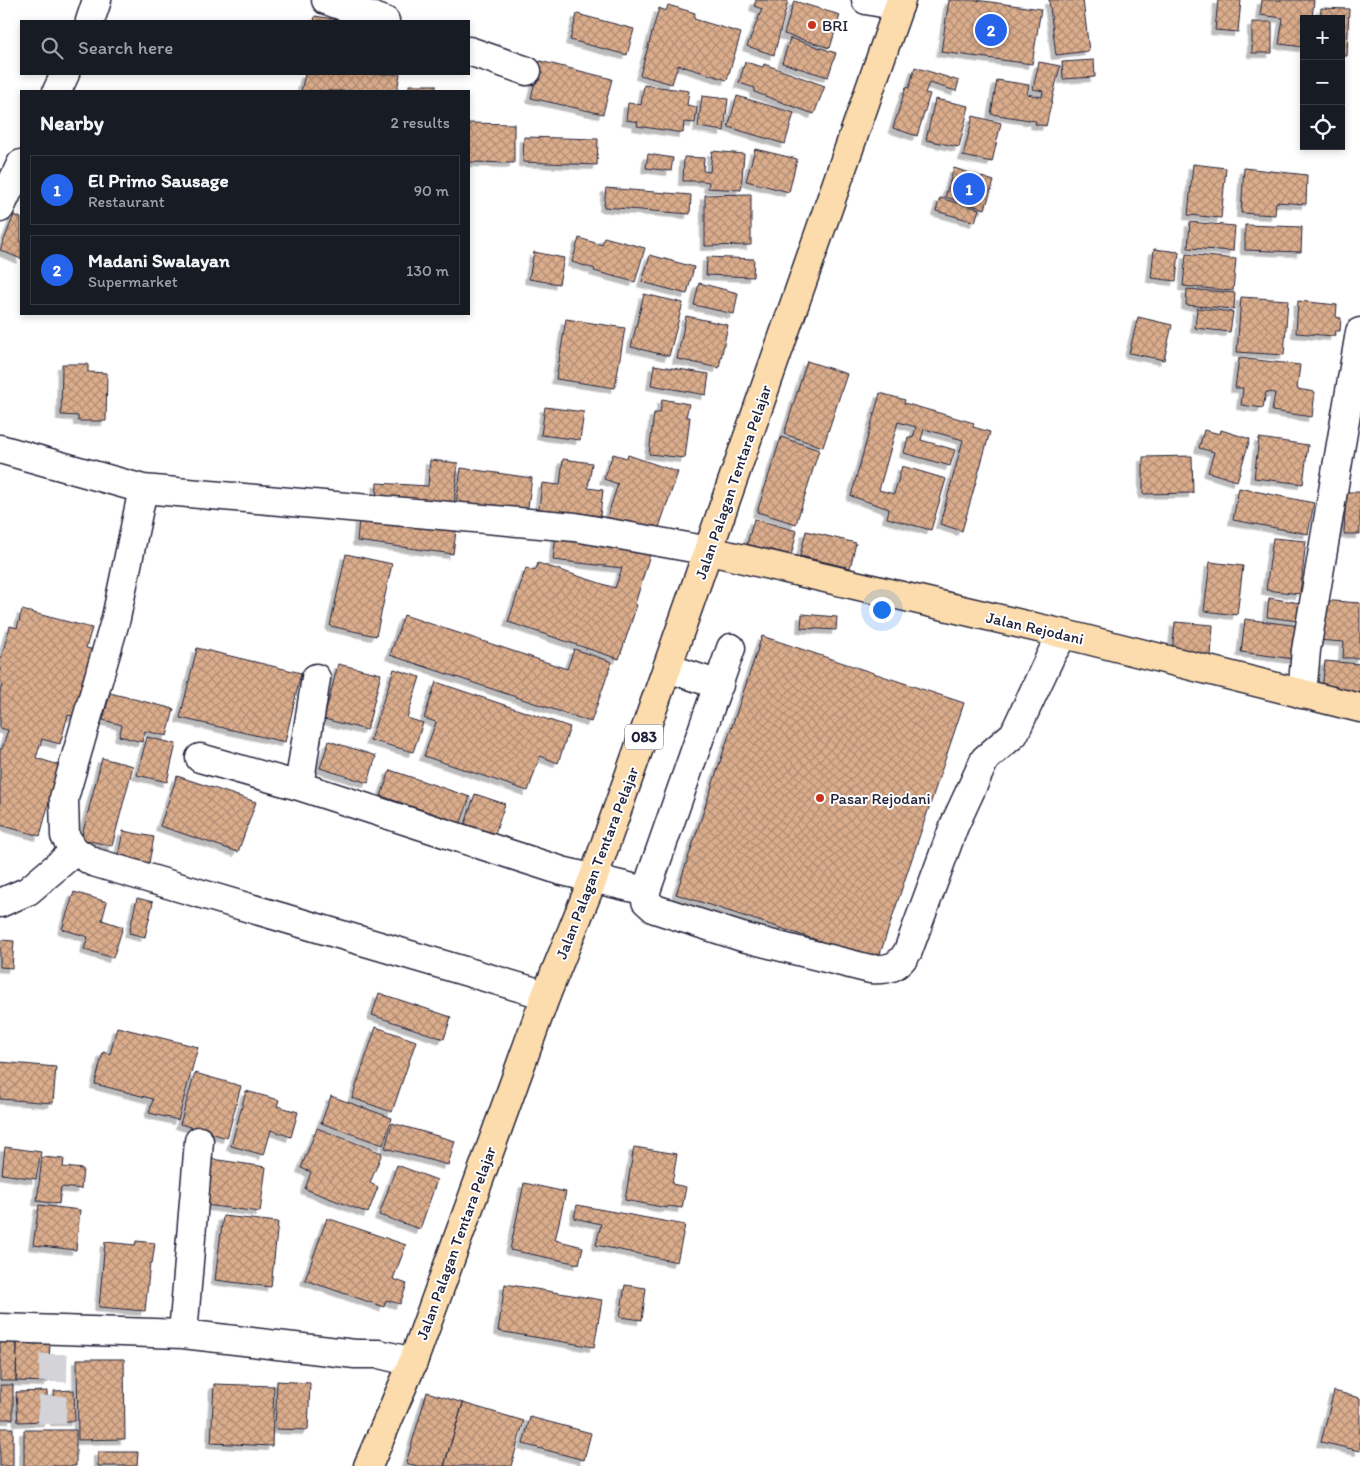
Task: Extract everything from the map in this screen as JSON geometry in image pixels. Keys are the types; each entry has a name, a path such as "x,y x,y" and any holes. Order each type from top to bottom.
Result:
{"main road":[{"name":"Jalan Palagan Tentara Pelajar","path":"368,1466 413,1362 546,995 593,879 710,551 750,428 900,3"},
{"name":"Jalan Rejodani","path":"710,551 1064,634 1360,708"}],"street":[{"path":"90,20 97,0"},
{"path":"326,0 382,20"},
{"path":"866,0 900,3"},
{"path":"470,51 527,72"},
{"path":"57,90 65,75"},
{"path":"0,208 20,166"},
{"path":"1302,694 1306,650 1360,332"},
{"path":"0,449 143,489 575,527 710,551"},
{"path":"143,489 116,618 64,798 65,836 75,851 93,862 546,995"},
{"path":"731,648 646,891 646,901 655,909 742,937 870,970 887,970 900,964 908,951 954,826 985,759 1014,734 1052,653 1064,634"},
{"path":"668,668 719,685"},
{"path":"299,786 316,678"},
{"path":"200,758 299,786 562,871 646,891"},
{"path":"0,903 28,891 75,851"},
{"path":"182,1334 199,1141"},
{"path":"0,1328 182,1334 355,1354 379,1354 413,1362"}],"building":[{"path":"756,0 788,1 774,55 747,46 762,9 754,6"},
{"path":"949,0 976,0 1041,9 1032,64 941,52"},
{"path":"1049,0 1083,0 1089,51 1056,55"},
{"path":"1218,0 1241,0 1238,32 1215,30"},
{"path":"1262,0 1314,0 1312,15 1300,15 1300,47 1279,44 1283,18 1260,15"},
{"name":"BRI","path":"794,1 840,15 830,48 784,34"},
{"path":"668,5 695,13 694,19 741,33 727,80 678,65 672,84 640,75 659,8 666,11"},
{"path":"1321,8 1349,9 1347,56 1345,56 1345,15 1320,15"},
{"path":"577,14 634,29 627,55 570,40"},
{"path":"315,16 339,20 314,20"},
{"path":"1252,22 1272,22 1272,53 1252,53"},
{"path":"790,38 836,53 828,77 782,63"},
{"path":"1094,60 1095,77 1063,79 1062,62"},
{"path":"540,61 612,79 603,114 531,98"},
{"path":"745,62 763,67 764,64 825,86 814,114 754,92 755,88 739,83"},
{"path":"1039,62 1060,66 1046,126 1035,124 1036,121 991,114 997,80 1029,85 1027,94 1042,97 1043,91 1033,89"},
{"path":"915,67 959,81 956,91 929,83 925,93 930,94 917,136 893,128 906,87 909,88"},
{"path":"305,75 400,75 397,90 301,90"},
{"path":"409,85 436,85 436,90 409,90"},
{"path":"644,85 689,91 687,105 697,107 695,123 684,122 683,133 637,126 638,122 626,120 628,103 641,105"},
{"path":"702,96 728,99 724,131 698,127"},
{"path":"737,96 794,113 785,144 728,127"},
{"path":"935,99 969,106 959,147 926,140"},
{"path":"973,116 1001,123 992,162 963,156"},
{"path":"470,123 514,124 514,163 470,162"},
{"path":"524,137 598,139 597,165 523,162"},
{"path":"755,149 797,159 789,192 746,181"},
{"path":"712,151 744,154 741,190 708,188 709,182 683,181 684,157 704,158 703,171 710,172"},
{"path":"648,154 673,158 671,171 646,168"},
{"path":"1193,164 1226,168 1221,218 1188,215"},
{"path":"954,168 994,181 985,209 945,197"},
{"path":"1244,168 1307,175 1306,204 1276,202 1275,215 1241,213"},
{"path":"606,188 691,195 690,214 604,207"},
{"path":"751,194 751,245 705,246 705,195"},
{"path":"940,198 979,209 975,222 936,211"},
{"path":"14,215 20,218 20,259 0,250"},
{"path":"1190,222 1235,226 1233,251 1188,248"},
{"path":"1245,225 1302,227 1301,252 1245,250"},
{"path":"604,237 645,248 635,282 594,271 595,269 572,262 579,238 602,245"},
{"path":"1154,249 1179,252 1176,281 1151,278"},
{"path":"534,252 564,258 559,284 529,279"},
{"path":"1186,254 1236,259 1233,291 1183,286"},
{"path":"650,255 694,267 687,294 642,282"},
{"path":"707,257 754,259 753,277 706,275"},
{"path":"699,283 738,293 734,314 694,305"},
{"path":"1187,289 1235,293 1234,309 1186,305"},
{"path":"644,294 683,303 669,356 631,347"},
{"path":"1241,297 1288,300 1284,355 1237,352"},
{"path":"1298,301 1337,305 1336,317 1341,318 1340,331 1335,331 1334,336 1296,333"},
{"path":"1197,308 1233,312 1230,332 1195,328"},
{"path":"686,316 728,325 719,368 677,359"},
{"path":"1138,317 1172,325 1164,360 1129,353"},
{"path":"566,319 625,328 615,388 556,379"},
{"path":"1239,358 1300,365 1297,389 1315,392 1312,417 1272,411 1275,393 1266,392 1263,408 1241,405 1243,388 1235,388"},
{"path":"807,361 847,374 823,447 784,434"},
{"path":"62,364 88,364 88,372 107,373 106,421 78,421 78,416 61,415"},
{"path":"654,365 709,374 706,395 651,385"},
{"path":"880,393 905,400 904,403 974,423 973,427 990,432 962,531 940,524 963,440 924,429 921,440 955,450 950,466 904,453 908,437 913,438 916,427 898,422 879,490 894,494 902,466 946,479 931,530 887,518 889,509 851,496"},
{"path":"662,399 689,404 686,417 690,417 685,458 649,454 654,413 660,413"},
{"path":"545,407 584,412 580,440 541,435"},
{"path":"1204,430 1220,434 1221,430 1250,439 1237,481 1208,472 1214,452 1199,448"},
{"path":"781,437 819,450 796,524 757,512"},
{"path":"1259,438 1308,445 1303,484 1254,478"},
{"path":"613,454 627,458 628,455 678,472 657,533 607,517 618,484 604,479"},
{"path":"1192,456 1193,493 1143,494 1143,457"},
{"path":"563,459 592,463 588,488 603,490 600,516 539,509 542,483 560,485"},
{"path":"430,460 458,463 454,506 376,499 377,483 428,486"},
{"path":"461,468 532,478 527,514 456,504"},
{"path":"1239,488 1314,503 1308,534 1233,520"},
{"path":"1346,492 1360,492 1360,534 1344,534"},
{"path":"359,519 456,531 453,554 357,541"},
{"path":"754,519 797,531 791,556 747,544"},
{"path":"806,531 856,543 850,568 800,556"},
{"path":"556,535 651,551 635,604 637,605 619,659 508,622 526,568 535,571 538,563 615,588 622,568 553,560"},
{"path":"1273,538 1306,541 1300,594 1266,590"},
{"path":"346,554 392,564 376,636 330,626"},
{"path":"1210,562 1243,566 1237,615 1204,611"},
{"path":"1269,598 1300,603 1298,621 1267,617"},
{"path":"1320,600 1360,603 1360,658 1343,658 1344,642 1317,640"},
{"path":"22,610 92,628 86,648 96,650 77,717 68,715 60,744 42,739 36,758 59,765 40,836 0,825 0,749 2,749 8,730 0,728 0,692 2,684 0,683 0,662 10,626 17,628"},
{"path":"802,614 837,617 836,630 801,628"},
{"path":"404,615 567,669 574,649 612,662 591,722 390,655"},
{"path":"1245,619 1299,626 1294,659 1241,652"},
{"path":"1175,622 1213,625 1211,657 1172,653"},
{"name":"Pasar Rejodani","path":"762,636 964,703 878,960 676,894"},
{"path":"197,648 301,673 285,742 180,718"},
{"path":"1325,661 1360,664 1360,693 1322,689"},
{"path":"338,664 381,674 367,730 324,719"},
{"path":"394,669 420,677 407,718 423,723 413,752 370,740"},
{"path":"436,682 570,727 558,763 540,756 528,791 424,756 436,722 424,718"},
{"path":"110,693 174,709 167,736 145,731 142,742 119,736 122,725 103,720"},
{"path":"147,737 176,744 167,782 137,775"},
{"path":"329,741 376,756 368,783 320,768"},
{"path":"102,758 133,766 112,846 81,839"},
{"path":"390,770 470,797 461,823 381,796"},
{"path":"177,776 256,802 238,852 160,826"},
{"path":"475,794 505,804 495,834 465,824"},
{"path":"123,831 154,837 148,868 117,861"},
{"path":"74,892 107,902 102,920 123,927 113,958 84,949 88,937 62,929"},
{"path":"137,898 153,902 145,937 129,933"},
{"path":"0,940 14,941 12,968 0,967"},
{"path":"379,993 451,1017 444,1039 372,1015"},
{"path":"117,1027 198,1047 178,1120 149,1113 153,1099 95,1084 103,1052 110,1054"},
{"path":"376,1027 416,1041 392,1112 352,1098"},
{"path":"0,1062 56,1067 53,1103 0,1099"},
{"path":"195,1073 241,1086 227,1138 180,1124"},
{"path":"246,1091 279,1100 277,1106 298,1112 291,1137 271,1130 264,1155 231,1146"},
{"path":"331,1096 392,1118 383,1145 321,1123"},
{"path":"392,1123 455,1141 448,1165 385,1148"},
{"path":"317,1128 382,1153 370,1183 378,1187 368,1213 305,1189 311,1172 301,1168"},
{"path":"5,1147 41,1152 36,1179 2,1174"},
{"path":"634,1147 677,1154 672,1184 686,1187 682,1208 668,1206 667,1208 625,1200"},
{"path":"42,1157 64,1159 63,1167 83,1169 81,1189 61,1187 59,1204 37,1201"},
{"path":"212,1159 266,1167 260,1212 205,1205"},
{"path":"397,1165 437,1180 420,1229 379,1215"},
{"path":"524,1183 566,1192 555,1240 583,1247 579,1264 510,1250"},
{"path":"39,1205 80,1210 76,1250 33,1245"},
{"path":"577,1205 685,1225 677,1262 596,1245 601,1224 574,1218"},
{"path":"223,1216 278,1222 271,1287 215,1280"},
{"path":"327,1218 406,1245 393,1279 407,1284 400,1304 386,1300 384,1307 305,1280"},
{"path":"136,1241 155,1243 152,1264 150,1263 145,1311 99,1307 105,1242 135,1245"},
{"path":"505,1284 602,1300 594,1347 498,1331"},
{"path":"625,1285 646,1288 642,1320 620,1317"},
{"path":"0,1342 17,1343 16,1381 0,1381"},
{"path":"17,1342 50,1343 48,1382 16,1381"},
{"path":"77,1359 124,1359 125,1439 78,1440"},
{"path":"277,1381 310,1383 308,1430 275,1429"},
{"path":"214,1384 274,1386 272,1446 211,1443"},
{"path":"0,1385 13,1385 13,1419 0,1419"},
{"path":"74,1390 75,1421 55,1421 54,1391"},
{"path":"47,1391 48,1421 18,1422 16,1392"},
{"path":"1334,1391 1360,1398 1360,1451 1321,1442"},
{"path":"427,1392 463,1403 444,1466 417,1466 406,1463"},
{"path":"463,1403 524,1421 511,1466 444,1466"},
{"path":"530,1417 591,1433 584,1460 523,1444"},
{"path":"0,1428 13,1428 13,1466 0,1466"},
{"path":"24,1430 76,1430 76,1466 24,1466"},
{"path":"98,1452 138,1452 137,1466 98,1466"}],"tunnel":[{"path":"52,1424 54,1330"}],"place":[{"name":"BRI","path":"812,25"},
{"name":"Madani Swalayan","path":"991,30"},
{"name":"El Primo Sausage","path":"969,189"},
{"name":"Pasar Rejodani","path":"820,798"}]}
